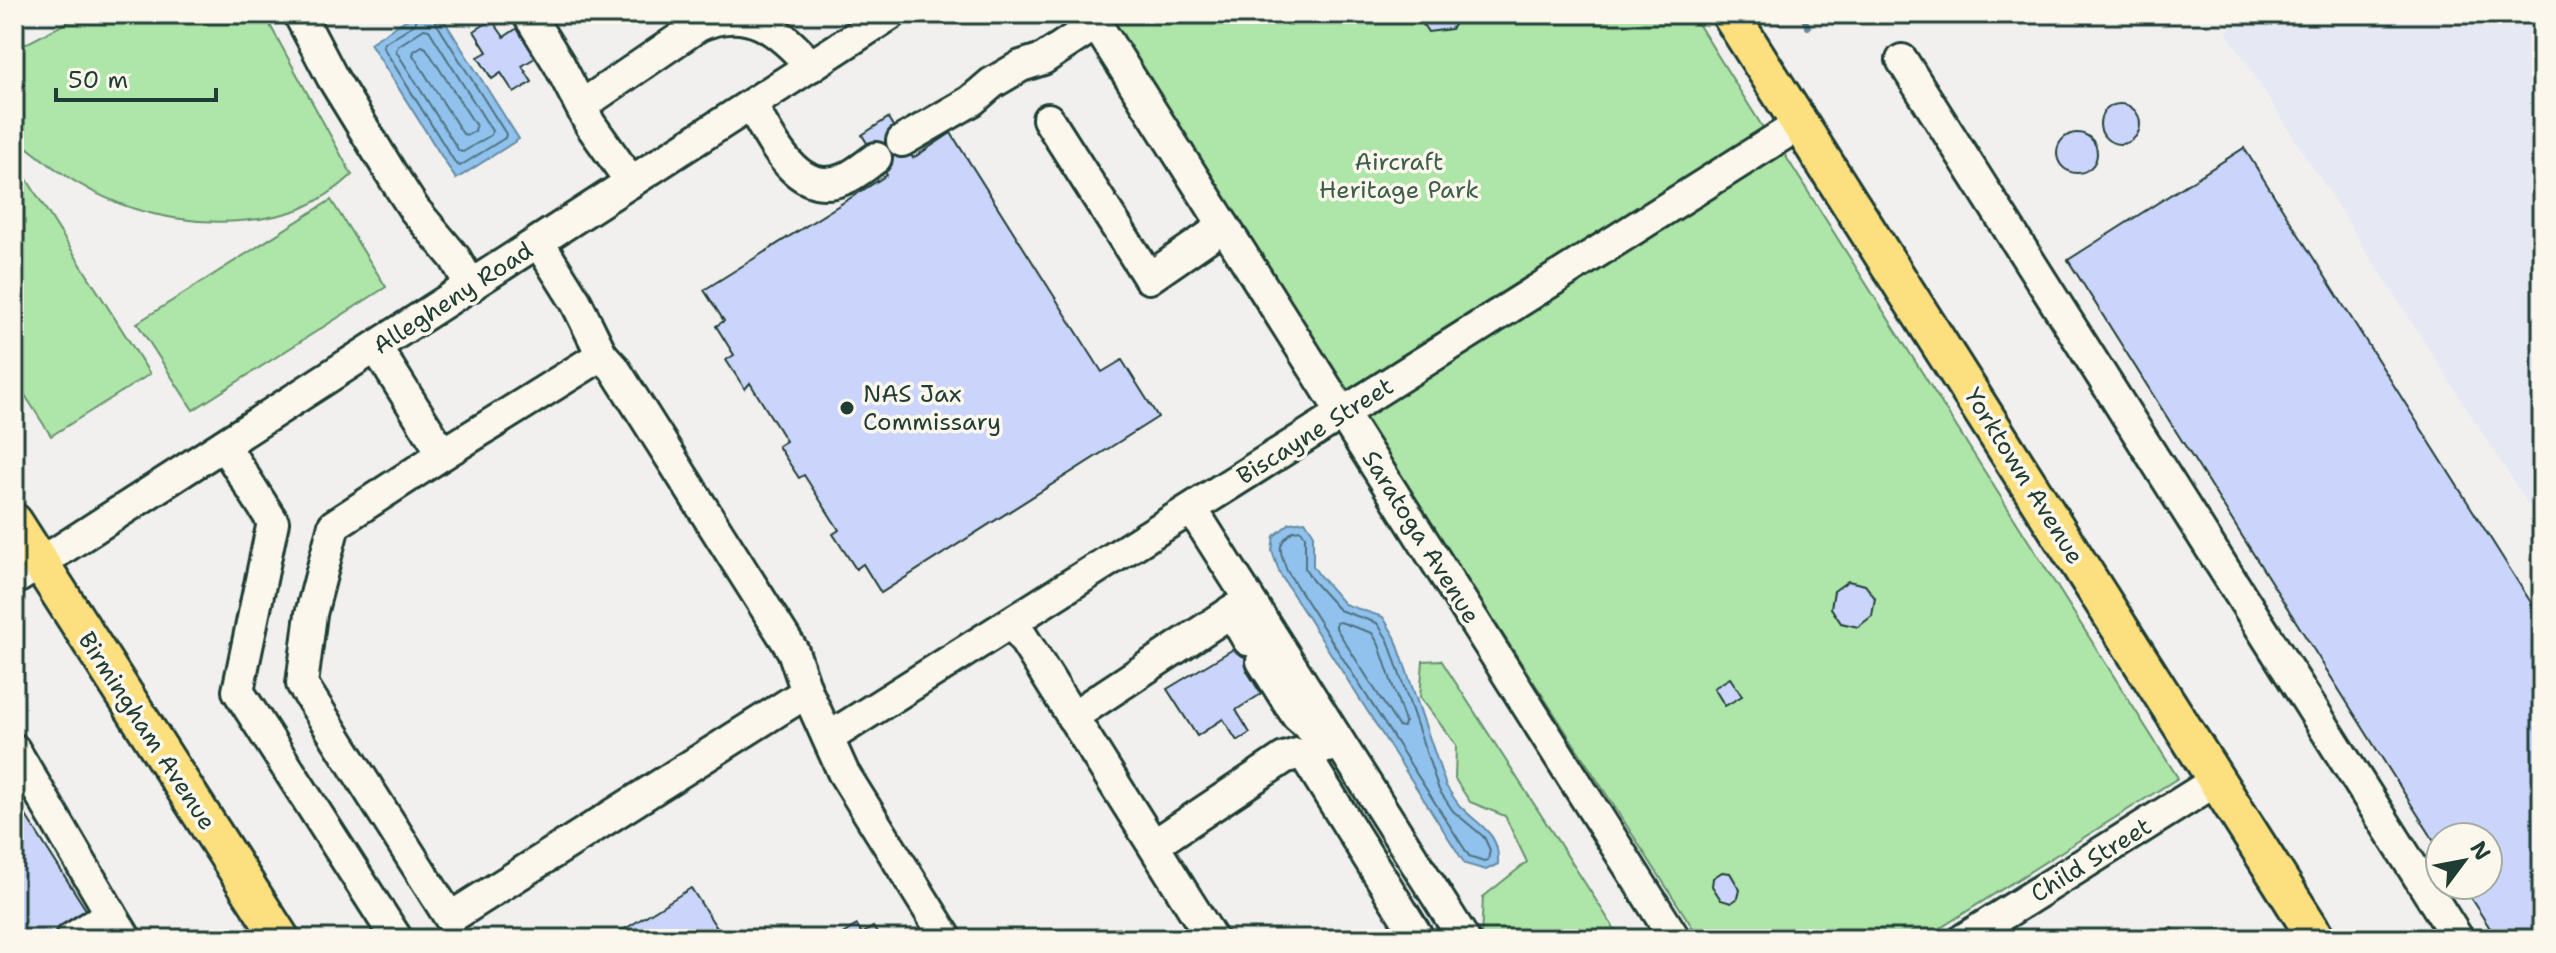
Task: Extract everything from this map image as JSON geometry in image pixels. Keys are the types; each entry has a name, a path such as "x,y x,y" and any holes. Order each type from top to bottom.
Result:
{"main road":[{"name":"Yorktown Avenue","path":"1730,14 2317,939"},
{"name":"Birmingham Avenue","path":"14,522 26,572 281,939"}],"street":[{"path":"299,14 332,77 394,178 414,209 455,258 471,286"},
{"path":"528,14 590,124 631,182"},
{"name":"Allegheny Road","path":"26,572 891,14"},
{"path":"581,106 698,26 716,19 747,17 761,23 788,40 811,66"},
{"path":"902,141 971,101 992,83 1021,66 1043,59 1093,19"},
{"name":"Saratoga Avenue","path":"1093,19 1675,939"},
{"path":"1902,60 2458,939"},
{"path":"751,105 791,168 808,180 822,184 845,179 876,158"},
{"path":"1048,119 1149,278 1224,226"},
{"name":"Biscayne Street","path":"828,738 1800,124"},
{"path":"539,243 576,302 602,355 614,368 793,651 807,692 843,772 947,939"},
{"path":"376,347 443,454"},
{"path":"602,355 334,525 311,614 302,684 450,918 807,692"},
{"path":"224,445 273,522 238,691 397,939"},
{"path":"1192,509 1240,606 1255,650 1297,716 1322,738 1358,795 1378,802"},
{"path":"1084,709 1240,606"},
{"path":"1240,606 1378,802 1464,939"},
{"path":"1013,622 1084,709 1154,845 1212,939"},
{"path":"14,749 115,930 71,939"},
{"path":"1154,845 1284,758 1297,754 1306,757 1417,938"},
{"name":"Child Street","path":"1964,939 2217,780"}],"shaded area":[{"path":"2251,14 2542,14 2542,526 2226,31"}],"green space":[{"path":"83,14 264,14 352,175 328,194 300,209 260,219 218,222 175,218 135,209 71,179 14,136 14,50"},
{"name":"Aircraft Heritage Park","path":"1108,14 1692,14 1765,131 1349,396"},
{"path":"1778,144 2178,778 1923,939 1700,939 1359,412"},
{"path":"14,159 150,374 51,436 14,378"},
{"path":"331,200 386,287 193,410 137,323"},
{"path":"1441,660 1621,939 1481,939 1483,897 1527,862 1505,816 1470,802 1455,779 1456,745 1420,697 1423,661"}],"water":[{"path":"415,14 440,14 519,139 456,179 370,43"},
{"path":"1305,521 1313,533 1313,566 1319,575 1344,604 1383,617 1395,637 1446,786 1459,805 1492,837 1498,864 1486,870 1465,864 1280,574 1272,551 1274,536 1290,523"}],"building":[{"path":"1416,14 1462,14 1451,29 1428,32"},
{"path":"492,20 504,37 519,27 538,56 522,66 532,82 514,93 501,73 492,79 478,57 487,52 474,31"},
{"path":"2120,104 2134,110 2140,124 2134,138 2120,144 2106,138 2100,124 2106,110"},
{"path":"888,118 913,158 951,133 1102,372 1122,360 1158,417 881,593 863,564 856,569 833,534 839,530 804,475 799,478 778,446 786,441 750,383 745,389 726,360 734,355 716,326 724,321 704,290 887,175 862,135"},
{"path":"2077,133 2091,139 2097,153 2091,167 2077,173 2063,167 2057,153 2063,139"},
{"path":"2244,148 2542,620 2542,939 2497,939 2472,901 2504,901 2504,821 2424,821 2424,825 2068,260"},
{"path":"1848,581 1865,585 1875,598 1872,616 1858,627 1841,623 1831,608 1834,591"},
{"path":"1260,633 1274,654 1247,671 1261,694 1236,710 1250,733 1237,741 1223,719 1197,736 1167,689"},
{"path":"1730,678 1742,696 1725,706 1714,688"},
{"path":"14,797 90,916 53,939 26,939 14,921"},
{"path":"1722,872 1730,873 1740,890 1738,898 1731,903 1721,900 1712,886 1713,878"},
{"path":"691,888 724,939 609,939"},
{"path":"857,925 862,934 873,927 880,938 843,939 841,935"},
{"path":"2171,927 2179,939 2151,939"}],"waterway":[{"path":"1802,14 1808,27"}],"place":[{"name":"NAS Jax Commissary","path":"847,408"}]}
